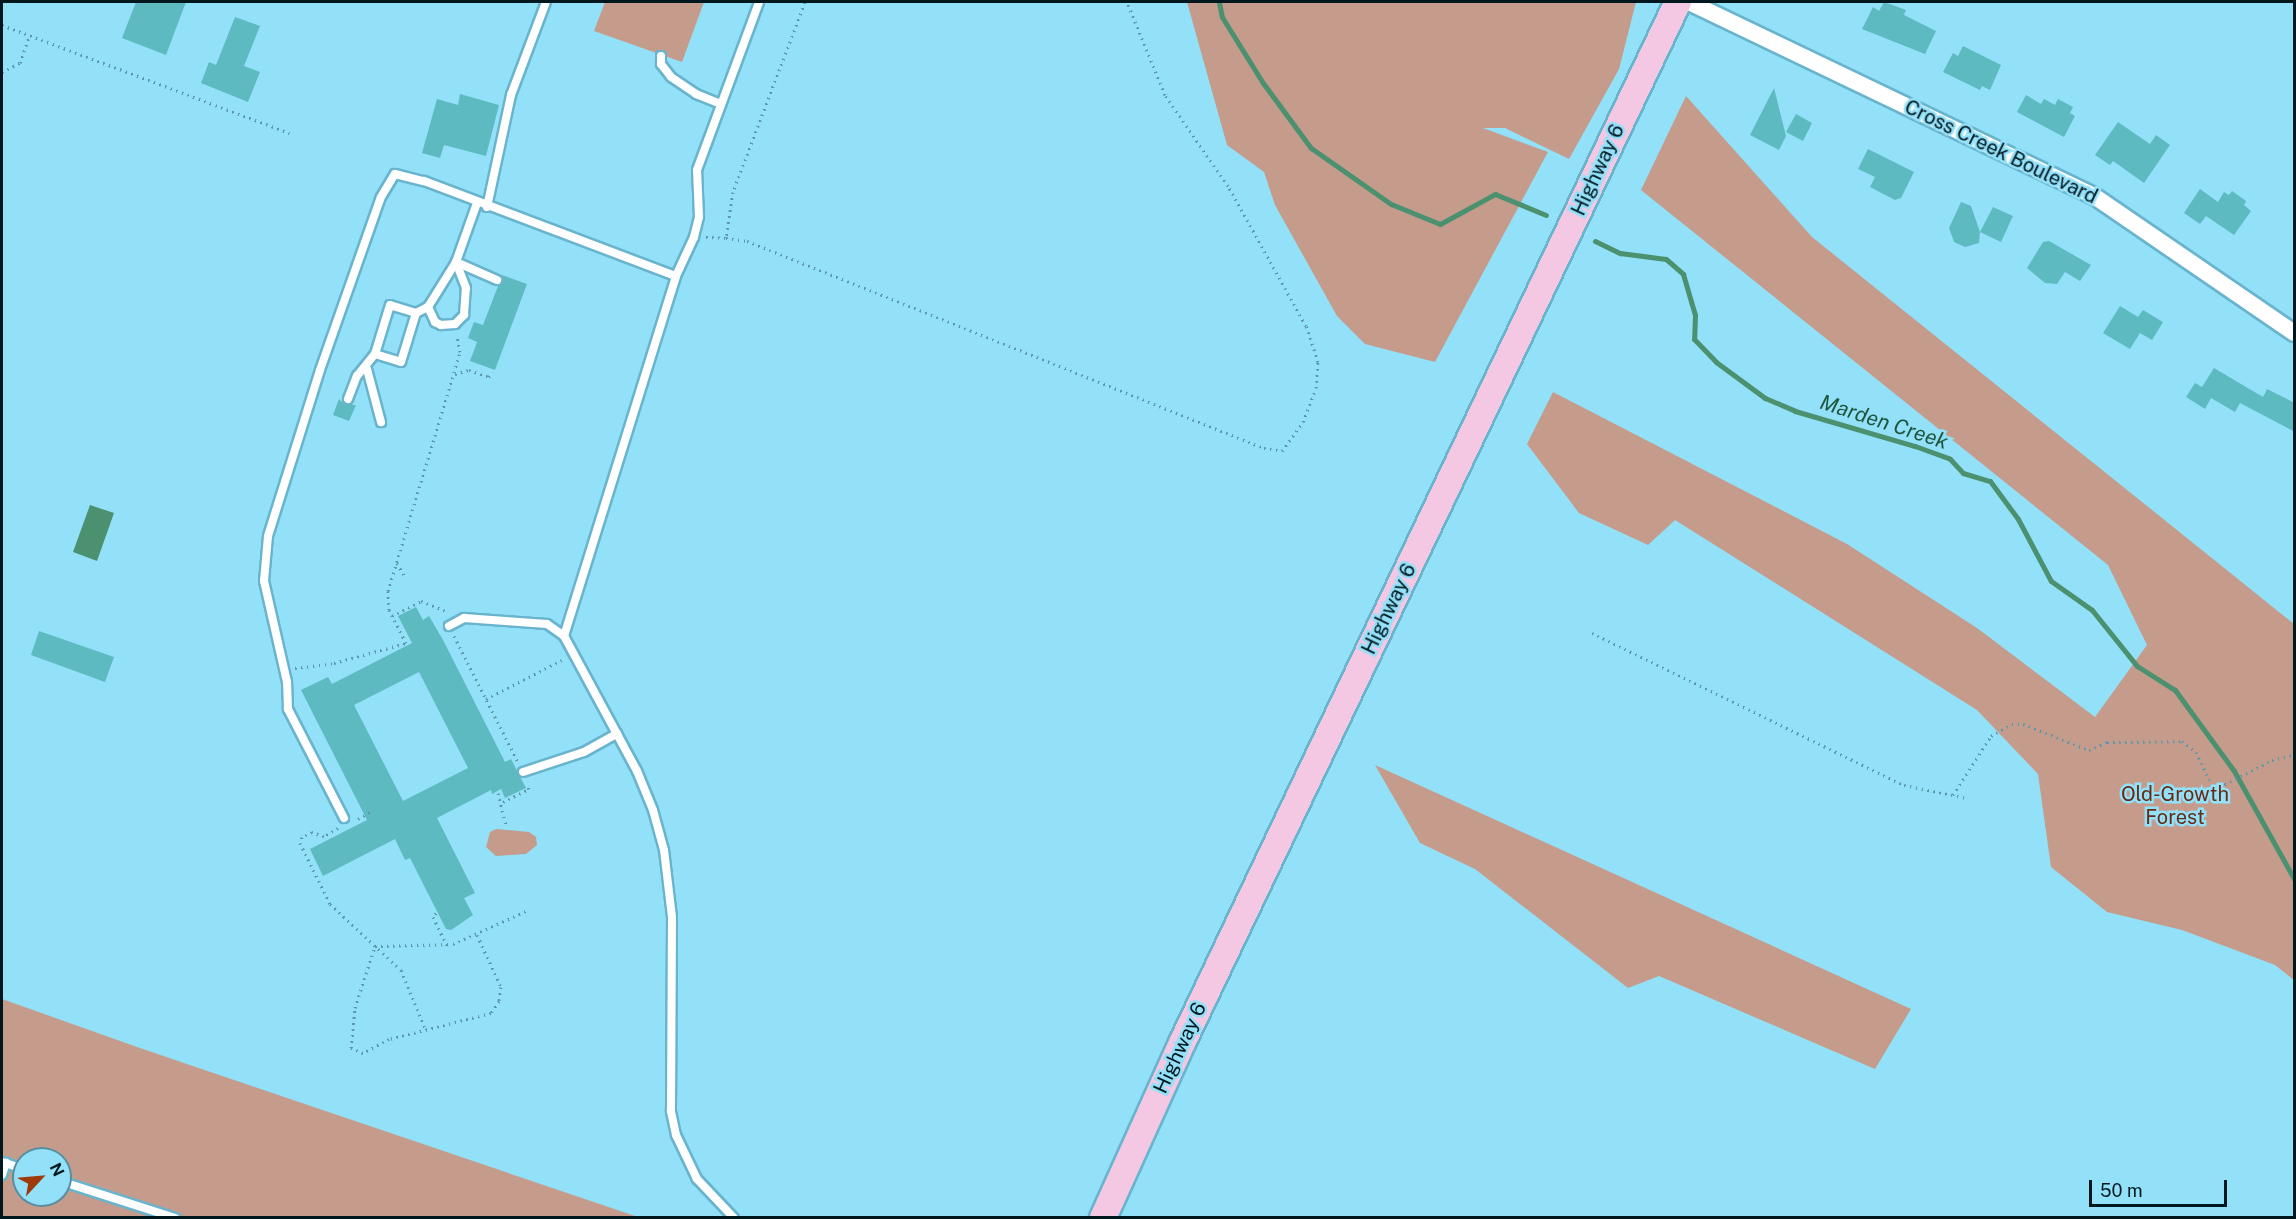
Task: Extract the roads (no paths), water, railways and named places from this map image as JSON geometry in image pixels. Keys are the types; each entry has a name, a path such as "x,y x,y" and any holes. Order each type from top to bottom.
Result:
{"main road":[{"name":"Highway 6","path":"1103,1218 1183,1041 1678,2"}],"street":[{"name":"Cross Creek Boulevard","path":"1689,2 2094,196 2295,333"}],"lane":[{"path":"487,207 511,95 546,2"},
{"path":"564,636 676,276 694,237 699,217 697,170 759,2"},
{"path":"661,56 661,64 670,77 696,94 722,104"},
{"path":"347,822 288,709 284,669 264,581 268,536 320,370 381,197 395,174 424,181 487,207 676,276"},
{"path":"375,354 401,362 416,314 428,307 456,262 477,203"},
{"path":"456,262 497,280"},
{"path":"428,307 435,322 455,324 466,308 466,288 456,262"},
{"path":"348,399 357,376 366,369 375,354 390,305 416,314"},
{"path":"366,369 381,422"},
{"path":"449,626 464,618 547,624 564,636 617,734 652,810 669,884 671,1111 676,1135 697,1179 734,1218"},
{"path":"521,768 576,755 617,734"},
{"path":"2,1175 4,1162"},
{"path":"72,1185 175,1218"}],"waterway":[{"path":"1219,2 1222,17 1263,83 1311,148 1391,204 1440,224 1495,194 1546,215"},
{"name":"Marden Creek","path":"1595,241 1620,253 1666,259 1683,274 1695,315 1694,339 1716,362 1765,398 1795,411 1915,446 1950,459 1963,473 1990,481 2018,519 2051,581 2092,610 2137,666 2175,690 2234,771 2294,879"}],"park label":[{"name":"Old-Growth Forest","path":"2175,806"}]}
